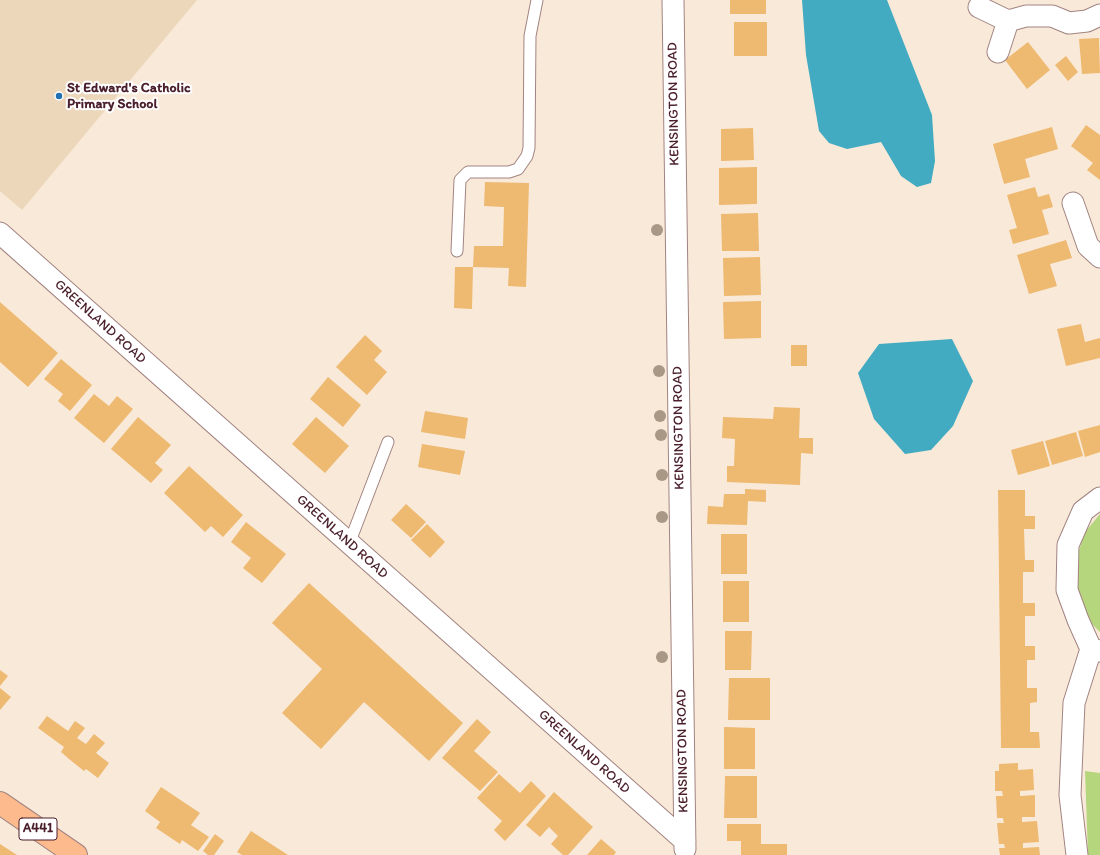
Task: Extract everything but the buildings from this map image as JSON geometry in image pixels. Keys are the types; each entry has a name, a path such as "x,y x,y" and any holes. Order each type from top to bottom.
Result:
{"main road":[{"name":"A441","path":"0,803 76,855"}],"street":[{"name":"KENSINGTON ROAD","path":"673,0 685,848"},
{"path":"978,7 1008,21 1033,16 1052,16 1069,23 1087,22 1100,15"},
{"path":"998,52 1008,21"},
{"path":"1072,203 1088,246 1100,257"},
{"name":"GREENLAND ROAD","path":"0,233 349,544 685,848"},
{"path":"1077,855 1070,795 1074,703 1096,650 1078,620 1067,590 1068,545 1083,512 1100,498"}],"lane":[{"path":"457,251 460,180 468,172 510,172 518,169 527,156 529,148 530,36 537,0"},
{"path":"349,544 388,442"}],"shaded area":[{"name":"St Edward's Catholic Primary School","path":"0,0 197,0 22,210 0,191"}],"green space":[{"path":"1100,514 1100,632 1089,621 1075,598 1074,566 1085,532"},
{"path":"1085,771 1100,773 1100,855 1088,855"}],"water":[{"path":"802,0 887,0 932,115 935,161 931,183 917,187 901,176 881,142 847,149 829,143 819,131 806,55"},
{"path":"952,339 973,381 953,426 931,450 905,454 874,419 858,373 879,344"}],"place":[{"name":"St Edward's Catholic Primary School","path":"59,96"}]}
